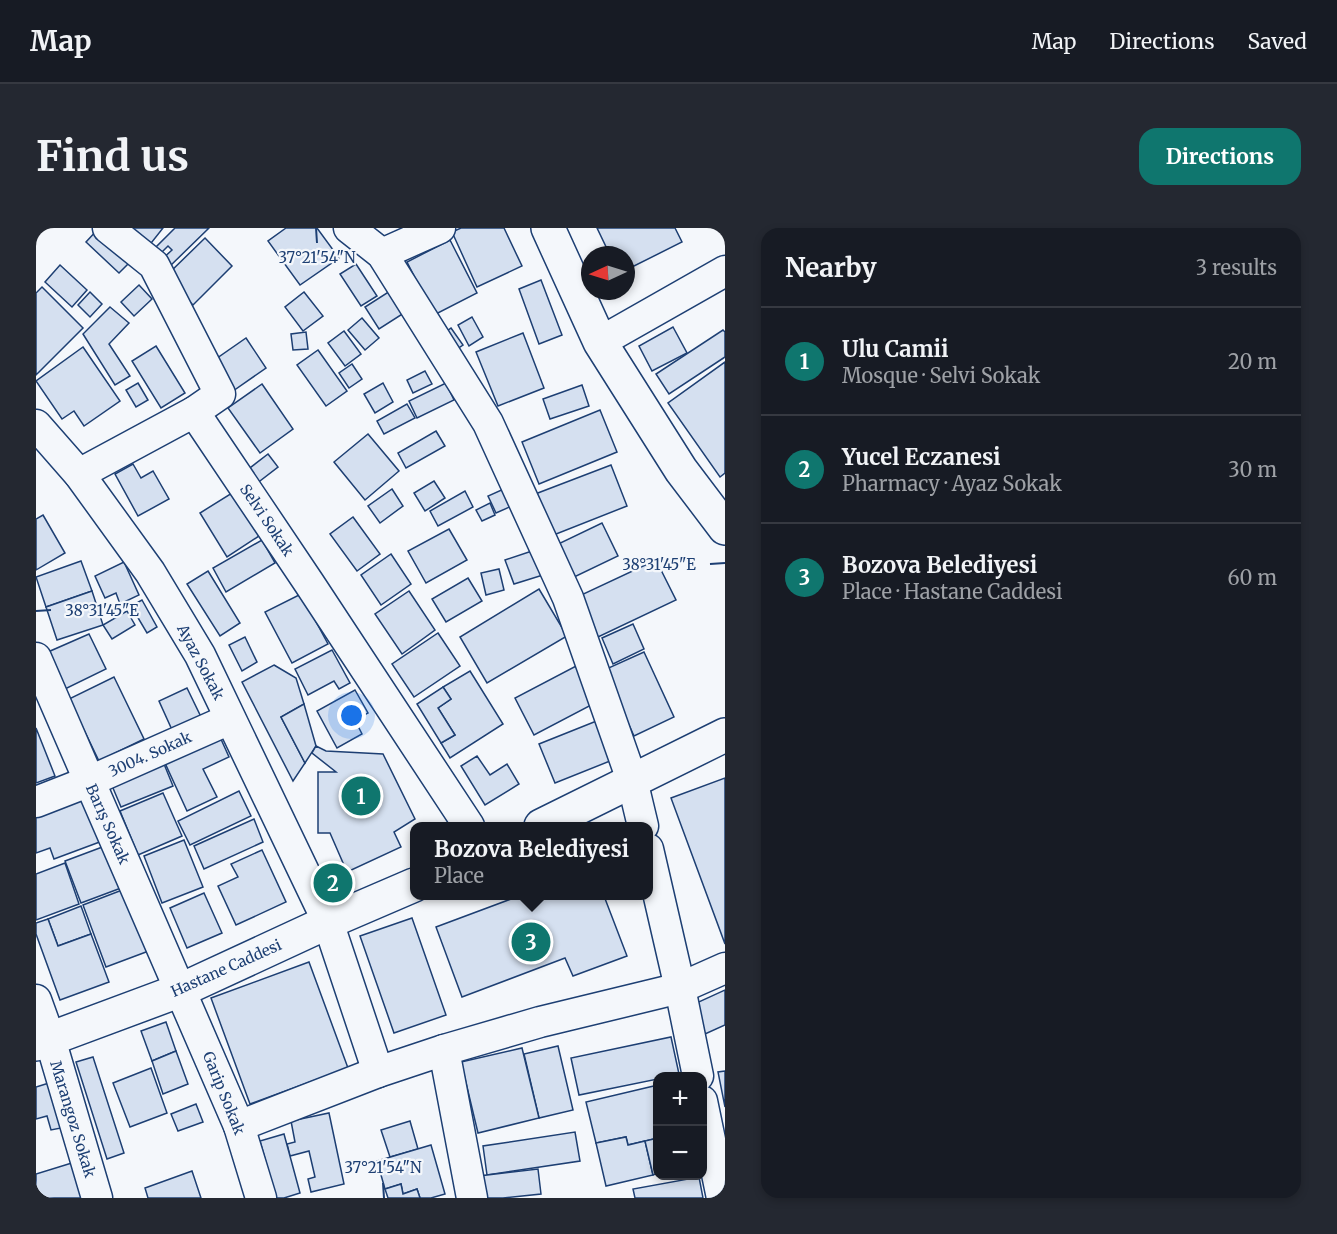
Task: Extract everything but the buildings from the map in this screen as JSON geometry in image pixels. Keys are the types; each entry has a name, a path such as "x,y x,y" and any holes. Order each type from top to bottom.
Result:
{"street":[{"path":"78,474 194,412 220,394 154,265 108,228"},
{"path":"349,228 382,254 488,423 568,598 632,780 642,822"},
{"path":"382,254 440,228"},
{"path":"548,228 600,342 681,470 725,528"},
{"path":"600,342 723,277"},
{"name":"Selvi Sokak","path":"194,412 466,822"},
{"name":"Ayaz Sokak","path":"36,425 78,474 150,572 200,655 328,922 378,1072"},
{"name":"Barış Sokak","path":"36,658 181,990"},
{"name":"3004. Sokak","path":"36,802 90,781 230,719"},
{"path":"549,822 725,735"},
{"path":"653,871 697,1072"},
{"name":"Hastane Caddesi","path":"43,1042 181,990 410,887"},
{"path":"239,1126 378,1072 444,1050 540,1022 680,988 725,968"},
{"name":"Garip Sokak","path":"181,990 239,1126 261,1198"},
{"name":"Marangoz Sokak","path":"36,1000 43,1042 97,1198"},
{"path":"444,1050 472,1198"},
{"path":"707,1125 722,1198"}],"place":[{"name":"Ulu Camii","path":"361,796"},
{"name":"Yucel Eczanesi","path":"333,883"},
{"name":"Bozova Belediyesi","path":"531,942"}]}
